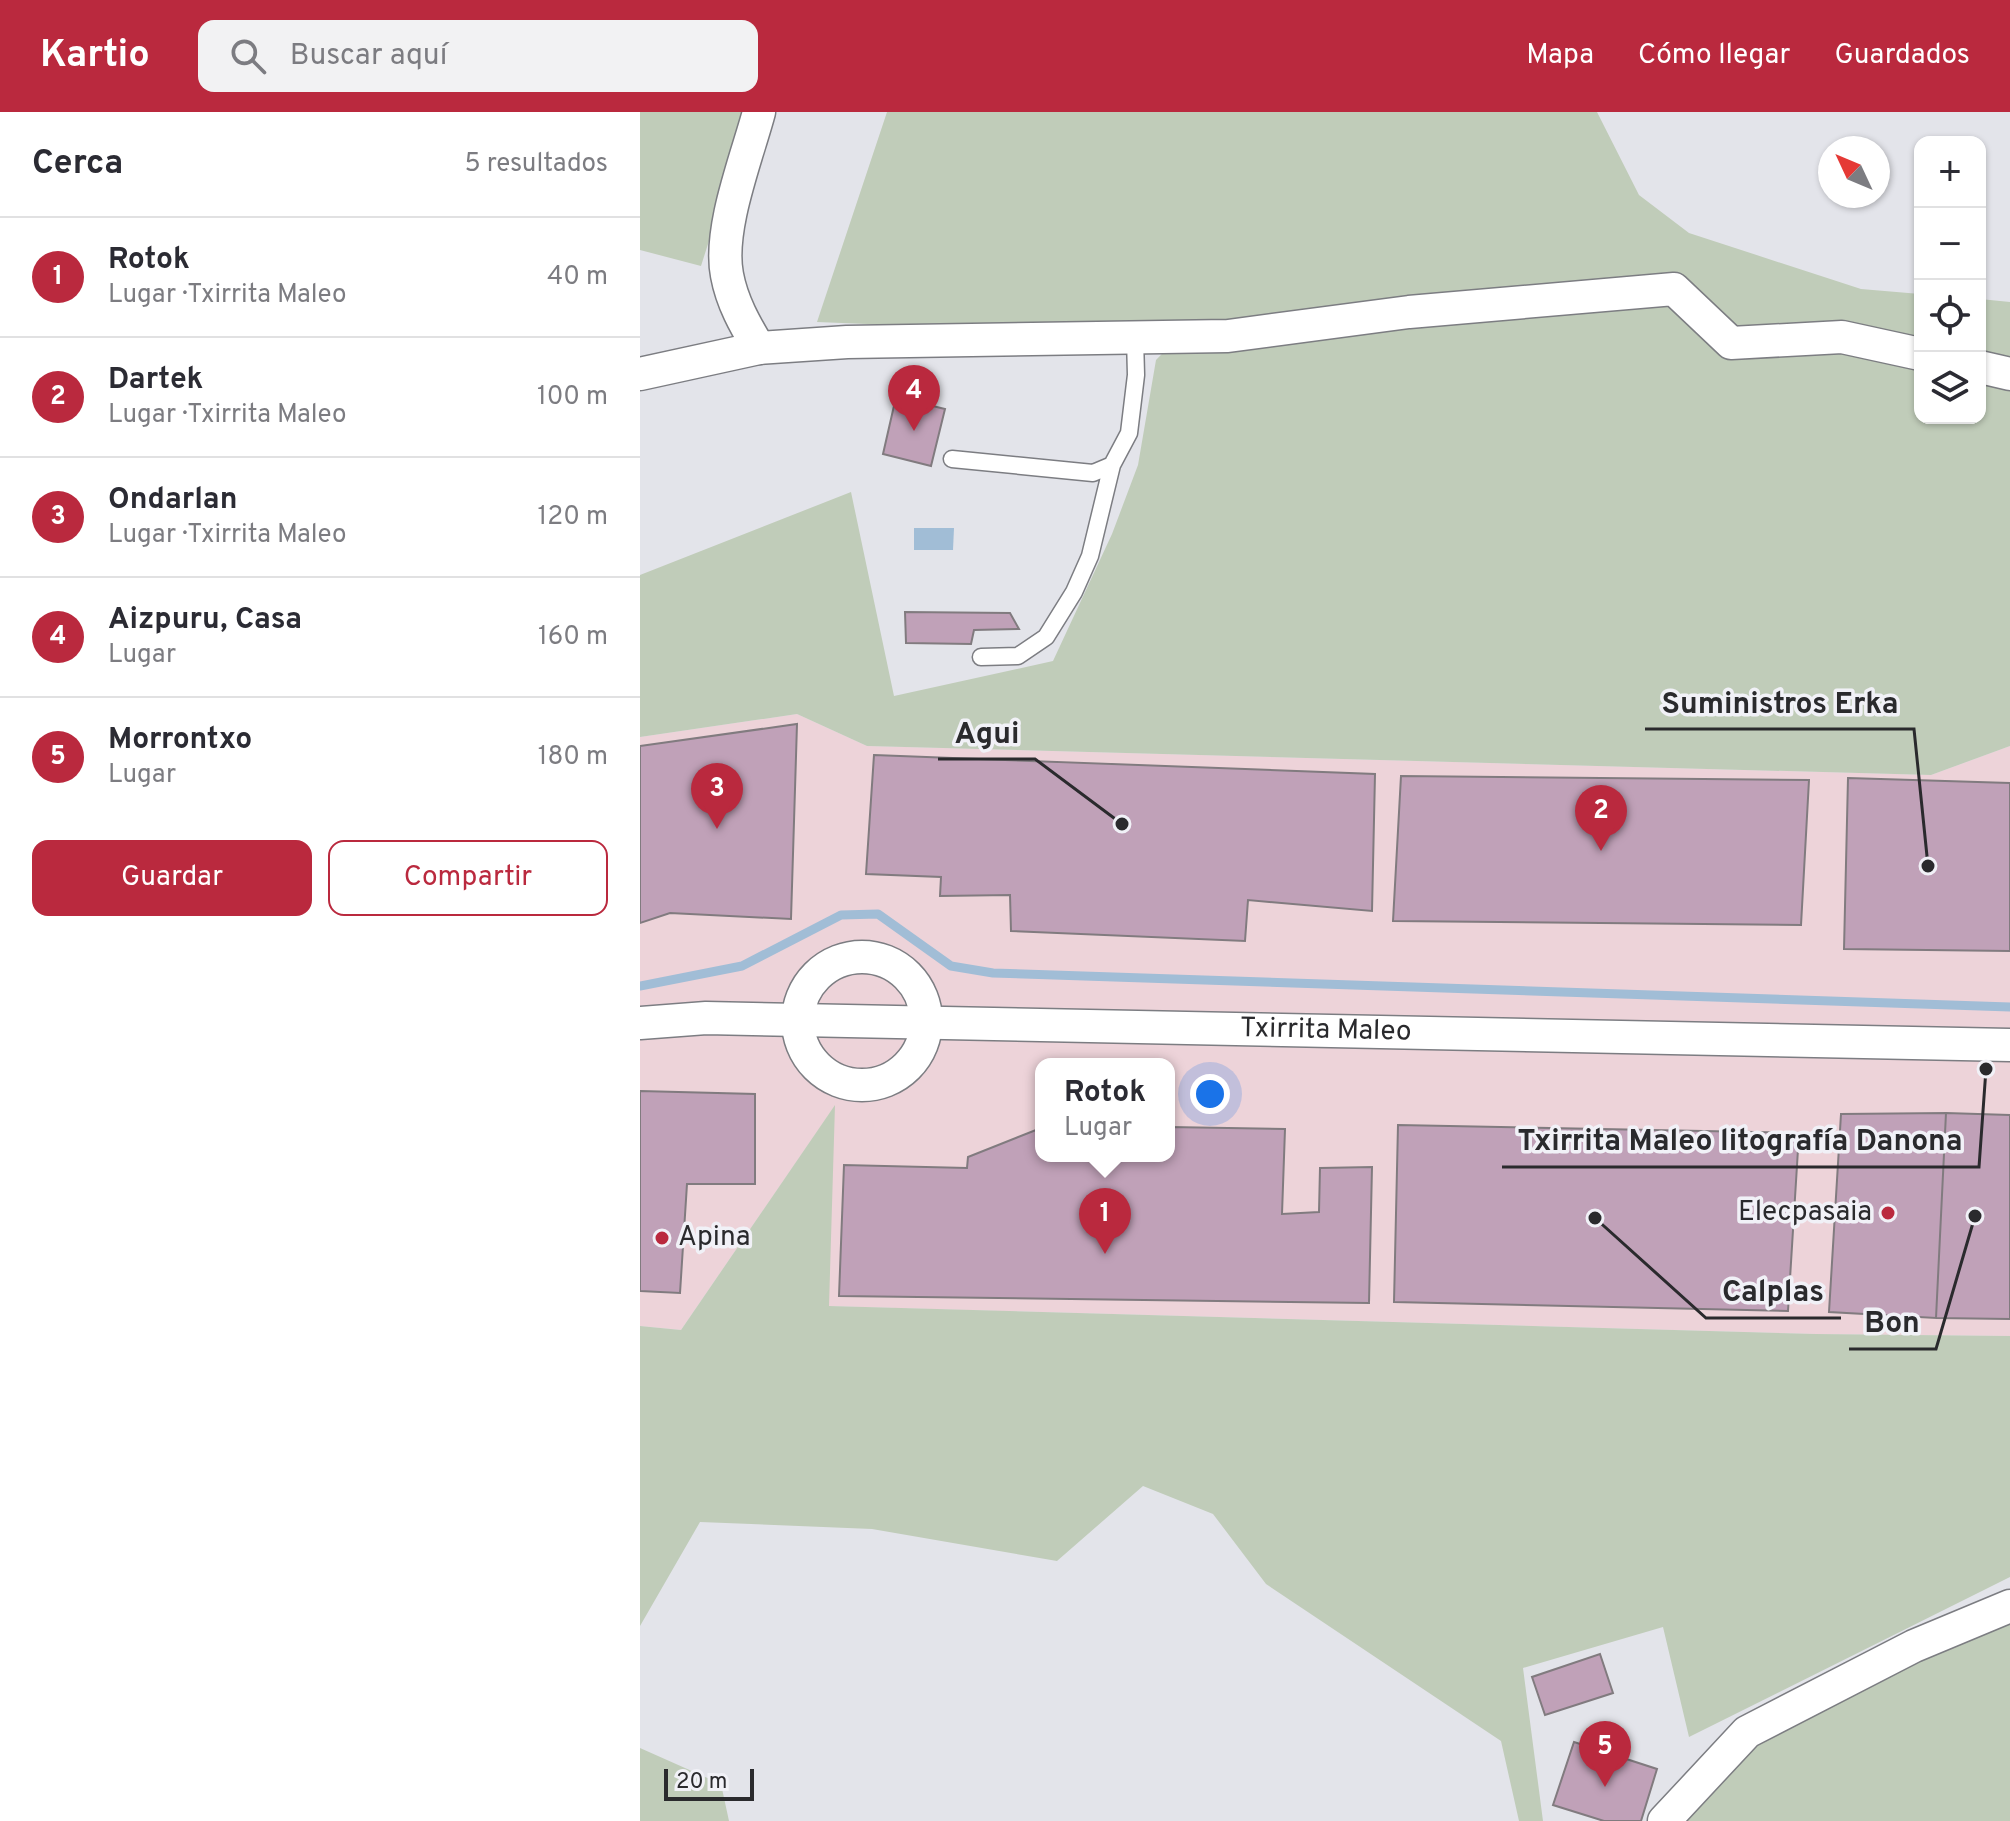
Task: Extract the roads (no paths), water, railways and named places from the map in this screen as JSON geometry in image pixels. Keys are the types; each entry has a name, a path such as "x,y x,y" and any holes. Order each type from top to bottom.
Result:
{"street":[{"path":"759,112 727,240 726,273 738,311 759,348"},
{"path":"640,374 759,348 847,342 1228,336 1409,312 1674,289 1731,343 1842,337 1914,353"},
{"path":"1986,368 2010,374"},
{"path":"864,956 892,963 904,972 921,995 927,1023 915,1058 887,1081 869,1086 833,1079 818,1069 806,1055 797,1020 799,1006 812,980 835,962 864,956"},
{"name":"Txirrita Maleo","path":"640,1023 706,1018 2010,1045"},
{"path":"1664,1821 1747,1732 1914,1646 2010,1606"}],"lane":[{"path":"981,657 1018,656 1046,637 1074,592 1090,556 1112,465 1129,433 1136,375 1135,338"},
{"path":"952,459 1093,473 1112,465"}],"water":[{"path":"914,528 954,528 953,550 914,550"}],"waterway":[{"path":"640,986 742,966 841,915 878,914 951,966 993,973 2010,1007"}],"place":[{"name":"Aizpuru, Casa","path":"914,431"},
{"name":"Agui","path":"1122,824"},
{"name":"Ondarlan","path":"717,829"},
{"name":"Dartek","path":"1601,851"},
{"name":"Suministros Erka","path":"1928,866"},
{"name":"Txirrita Maleo litografía Danona","path":"1986,1069"},
{"name":"Elecpasaia","path":"1888,1213"},
{"name":"Bon","path":"1975,1216"},
{"name":"Calplas","path":"1595,1218"},
{"name":"Apina","path":"662,1238"},
{"name":"Rotok","path":"1105,1254"},
{"name":"Morrontxo","path":"1605,1787"}]}
